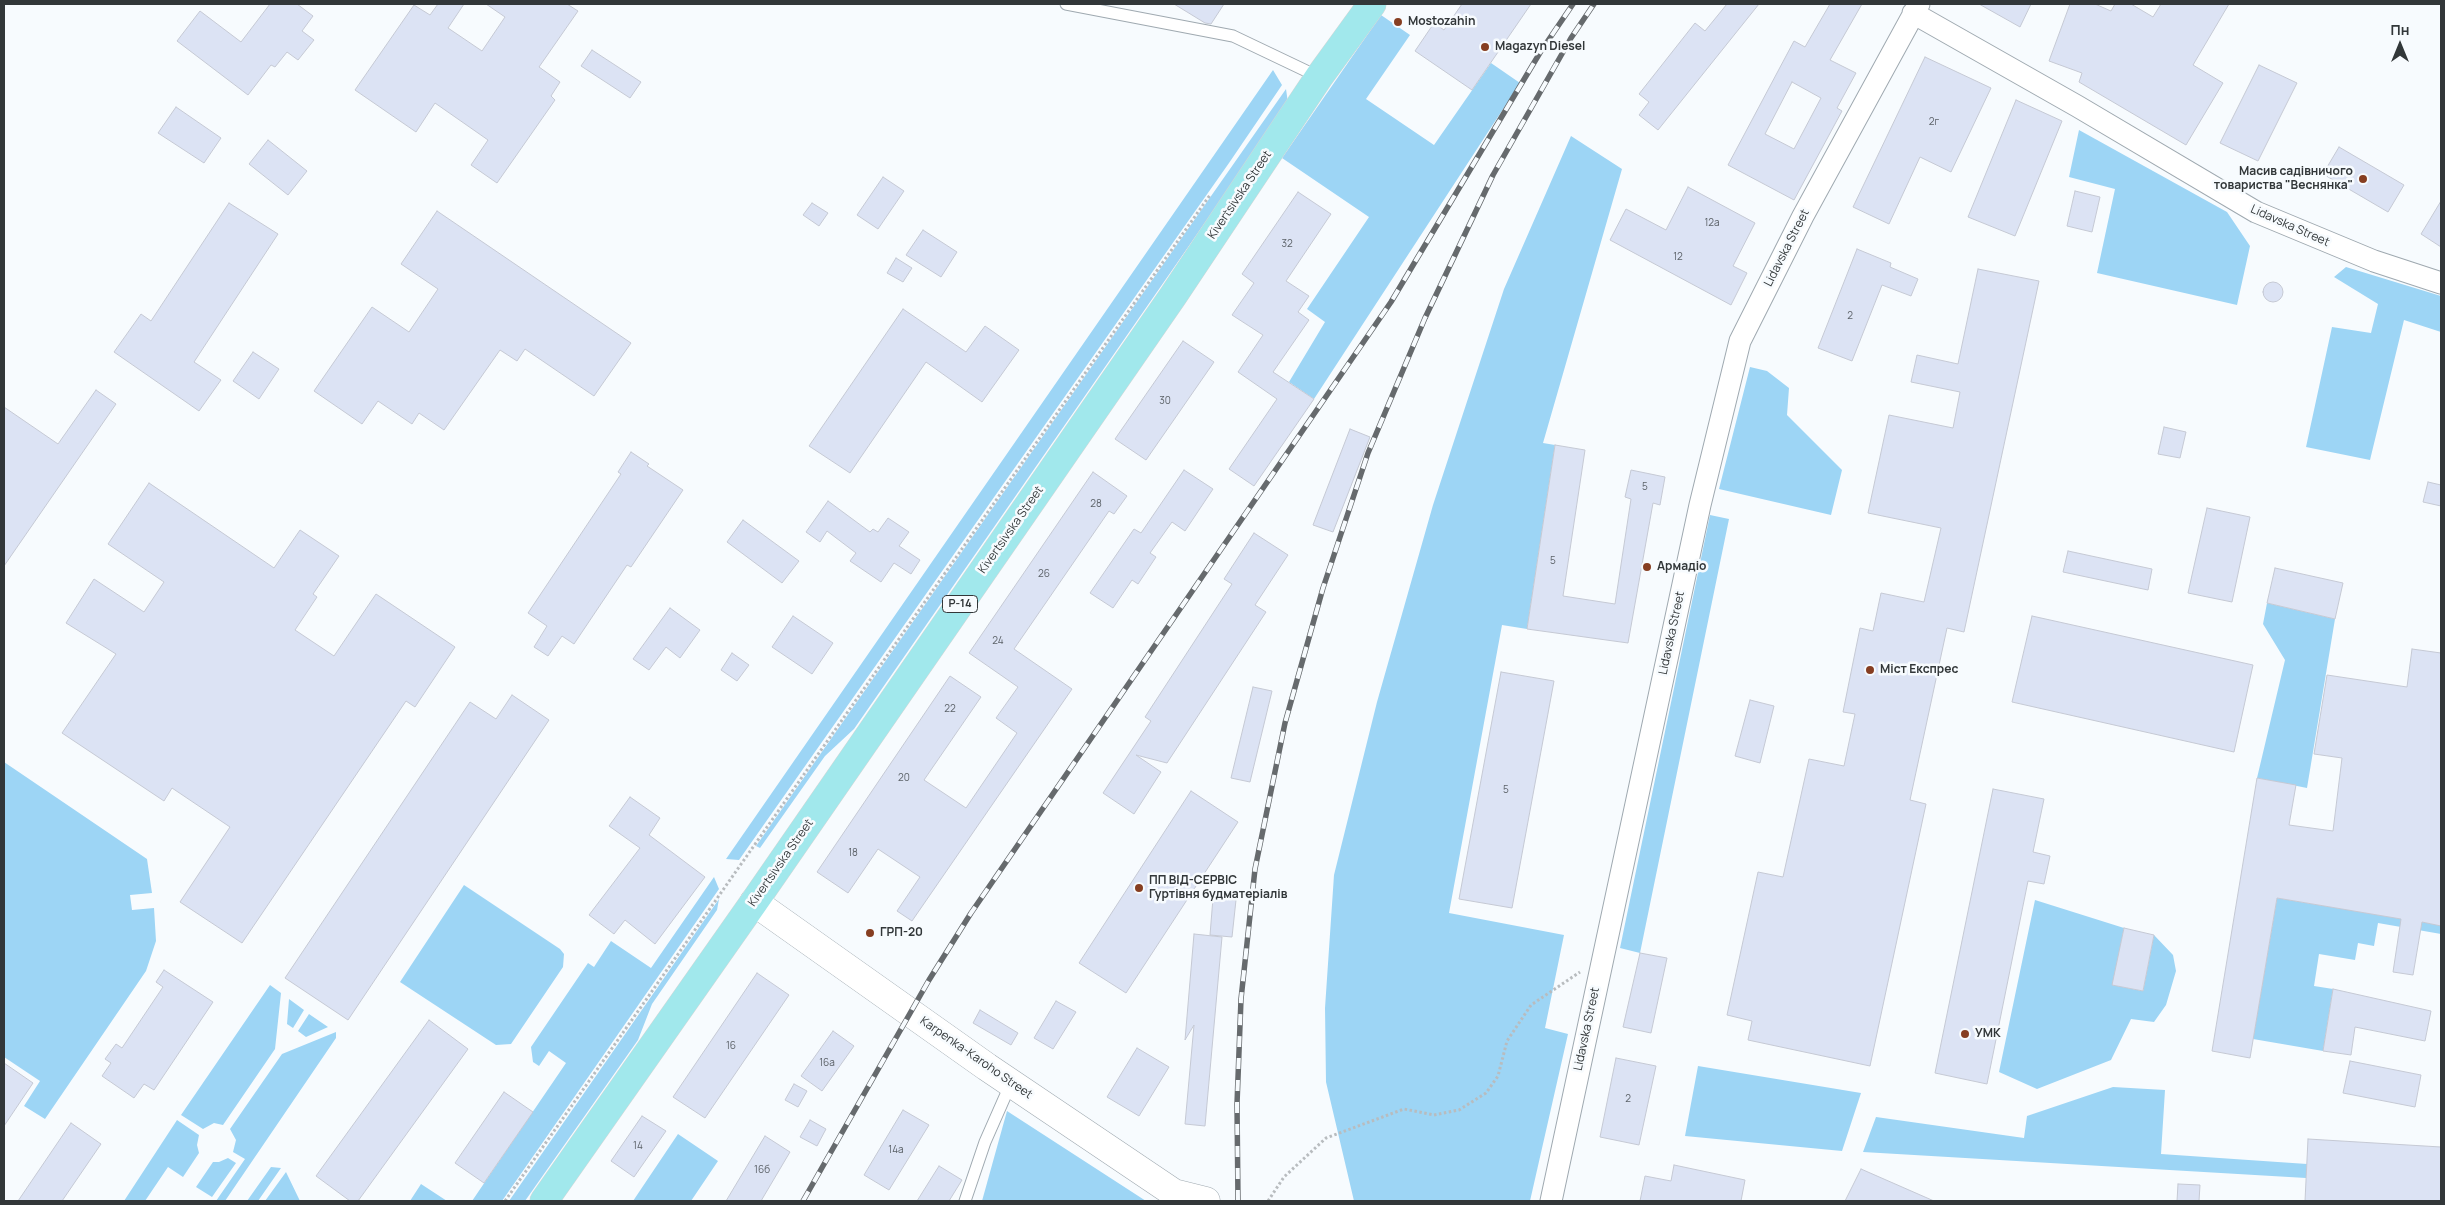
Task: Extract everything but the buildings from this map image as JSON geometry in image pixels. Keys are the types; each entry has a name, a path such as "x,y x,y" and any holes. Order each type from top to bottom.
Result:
{"main road":[{"name":"Kivertsivska Street","path":"544,1201 754,902 1172,296 1319,77 1372,4"},
{"name":"Karpenka-Karoho Street","path":"754,902 1011,1083 1174,1193 1206,1201"}],"street":[{"name":"Lidavska Street","path":"1551,1201 1700,504 1740,341 1804,216 1916,9 2256,212 2374,261 2441,283"}],"lane":[{"path":"1066,4 1232,36 1319,77"},
{"path":"965,1201 985,1142 1011,1083"}],"path":[{"path":"505,1201 1214,189"},
{"path":"1268,1201 1284,1177 1326,1138 1404,1109 1434,1115 1460,1110 1486,1093 1498,1076 1507,1042 1531,1004 1603,956"}],"shaded area":[{"path":"1381,15 1410,35 1366,99 1434,145 1491,63 1520,83 1314,399 1289,382 1325,322 1307,309 1369,217 1282,158"},
{"path":"1273,70 1282,85 1229,163 739,860 726,859"},
{"path":"1286,89 1288,103 854,729 825,756 760,848 756,846"},
{"path":"2079,130 2227,212 2250,246 2237,305 2097,273 2115,189 2069,177"},
{"path":"1571,136 1622,169 1543,443 1555,445 1527,629 1502,625 1449,913 1564,935 1545,1028 1568,1034 1530,1201 1354,1201 1326,1082 1325,1008 1334,875 1377,702 1433,505 1504,289"},
{"path":"2346,267 2441,296 2441,332 2404,320 2370,460 2306,447 2332,327 2371,333 2378,304 2334,277"},
{"path":"1750,367 1767,371 1789,388 1787,415 1842,470 1831,515 1719,489"},
{"path":"1710,515 1729,519 1640,953 1620,948"},
{"path":"2267,603 2335,619 2307,788 2257,778 2285,660 2263,624"},
{"path":"4,762 147,859 152,893 130,895 132,910 154,908 156,941 146,971 45,1119 24,1106 40,1081 4,1057"},
{"path":"714,877 719,889 502,1201 472,1201 566,1063 549,1051 539,1066 533,1062 531,1047 588,963 594,967 611,941 651,968"},
{"path":"464,885 560,949 564,954 563,967 511,1044 496,1045 400,982"},
{"path":"2277,898 2441,925 2441,934 2378,923 2374,946 2358,943 2355,960 2319,954 2314,986 2333,989 2323,1051 2253,1039"},
{"path":"719,899 717,910 652,1004 638,1040 525,1201 509,1201"},
{"path":"2035,900 2124,928 2113,985 2143,991 2154,935 2173,955 2176,971 2166,1005 2154,1022 2131,1019 2111,1060 2037,1089 1999,1072"},
{"path":"270,985 281,993 275,1049 223,1125 214,1123 203,1129 181,1115"},
{"path":"289,999 304,1010 293,1028 287,1024"},
{"path":"309,1014 328,1027 306,1037 298,1031"},
{"path":"336,1032 336,1038 225,1201 216,1201 245,1159 233,1152 236,1140 230,1129 282,1054"},
{"path":"1698,1066 1861,1093 1842,1151 1685,1136"},
{"path":"2113,1087 2165,1090 2161,1154 2307,1164 2306,1178 1863,1152 1876,1117 2024,1138 2027,1116"},
{"path":"1007,1111 1146,1201 982,1201"},
{"path":"177,1120 199,1135 197,1145 199,1153 183,1177 168,1167 145,1201 124,1201"},
{"path":"678,1134 718,1161 691,1201 633,1201"},
{"path":"228,1158 236,1163 212,1197 196,1187 213,1162 219,1162"},
{"path":"271,1167 281,1168 258,1201 247,1201"},
{"path":"286,1172 300,1201 265,1201"},
{"path":"421,1184 447,1201 410,1201"}],"railway":[{"path":"803,1201 929,980 971,913 1391,302 1541,51 1573,4"},
{"path":"1238,1201 1237,1104 1241,999 1255,869 1285,723 1323,588 1368,453 1425,318 1493,175 1571,38 1594,4"}],"place":[{"name":"Mostozahin","path":"1398,22"},
{"name":"Magazyn Diesel","path":"1485,47"},
{"name":"Масив садівничого товариства \"Веснянка\"","path":"2363,179"},
{"name":"Армадіо","path":"1647,567"},
{"name":"Міст Експрес","path":"1870,670"},
{"name":"ПП ВІД-СЕРВІС Гуртівня будматеріалів","path":"1139,888"},
{"name":"ГРП-20","path":"870,933"},
{"name":"УМК","path":"1965,1034"}]}
